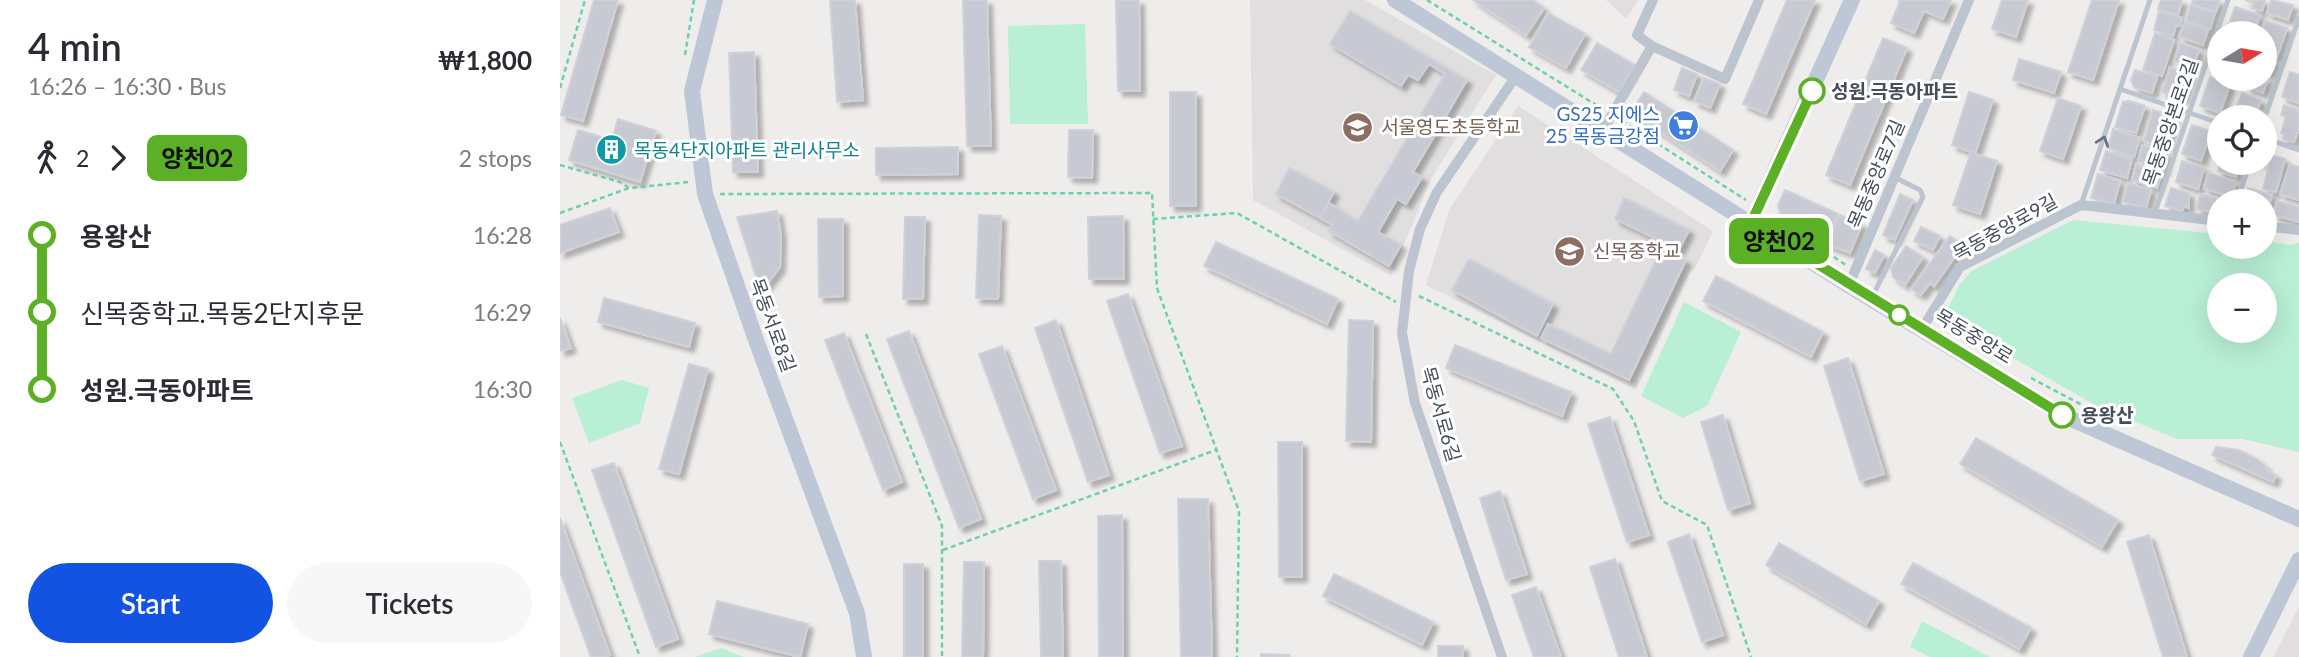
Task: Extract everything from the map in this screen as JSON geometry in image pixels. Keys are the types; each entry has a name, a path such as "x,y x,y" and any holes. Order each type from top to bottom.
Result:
{"main road":[{"name":"목동서로8길","path":"715,0 692,91 704,187 757,343 857,613 864,657"},
{"name":"목동중앙로","path":"1395,0 1849,285 2062,415 2299,519"},
{"path":"1751,223 1852,0"},
{"path":"2250,657 2299,560"}],"street":[{"path":"1653,0 1637,35 1652,46 1725,79 1759,0"},
{"name":"목동중앙로7길","path":"1849,285 1969,0"},
{"path":"1603,130 1652,46"},
{"name":"목동서로6길","path":"1502,657 1415,402 1402,333 1403,306 1420,229 1437,192 1516,76"},
{"name":"목동중앙로9길","path":"1922,329 1960,267 2081,205 2207,220"},
{"path":"2277,227 2299,230"}],"lane":[{"path":"2081,205 2151,0"},
{"name":"목동중앙본로2길","path":"2155,214 2228,0"},
{"path":"2269,105 2299,18"},
{"path":"2120,89 2207,119"},
{"path":"2277,142 2299,150"},
{"path":"1871,298 1923,197 1920,190 1894,177"}],"path":[{"path":"560,88 585,0"},
{"path":"560,165 620,182 629,188"},
{"path":"560,213 629,188 1152,193 1157,288 1238,511 1237,657"},
{"path":"1153,219 1237,213 1403,306"},
{"path":"1406,290 1613,388 1634,421 1662,501 1707,525 1751,657"},
{"path":"866,334 942,526 942,657"},
{"path":"560,442 640,657"},
{"path":"943,550 1216,450"}],"shaded area":[{"name":"서울영도초등학교","path":"1250,0 1365,0 1496,75 1431,179 1391,276 1253,200"},
{"path":"1606,0 1638,0 1626,19"},
{"name":"신목중학교","path":"1518,106 1713,231 1694,270 1690,272 1636,390 1426,285 1449,210"},
{"path":"2299,607 2299,657 2273,657"}],"green space":[{"path":"1085,24 1088,124 1010,124 1008,26"},
{"path":"2073,220 2207,233 2207,259 2277,259 2277,243 2299,243 2299,452 2242,439 2177,439 2095,405 1943,318 1959,286 1970,272"},
{"path":"1684,302 1741,332 1707,406 1683,418 1641,396"},
{"path":"622,380 649,388 640,423 589,443 572,398"},
{"path":"1922,621 1990,657 1930,657 1910,647"},
{"path":"721,648 744,657 695,657"}],"building":[{"path":"594,0 618,0 583,121 561,115"},
{"path":"830,0 855,0 863,100 837,102"},
{"path":"963,0 987,0 991,146 967,146"},
{"path":"1116,0 1139,0 1140,91 1118,91"},
{"path":"1473,0 1533,0 1544,8 1526,35"},
{"path":"1787,0 1815,0 1766,114 1743,104"},
{"path":"1898,0 1951,0 1943,19 1924,11 1914,33 1891,23 1900,1"},
{"path":"2002,0 2028,0 2016,37 1992,29"},
{"path":"2092,0 2119,0 2093,80 2068,72"},
{"path":"2161,0 2182,0 2178,15 2158,9"},
{"path":"2193,0 2220,0 2216,12 2192,4"},
{"path":"2245,0 2265,0 2262,11 2252,8 2254,3"},
{"path":"2271,0 2293,5 2288,20 2267,13"},
{"path":"2191,5 2215,13 2212,21 2207,21 2207,28 2186,21"},
{"path":"2235,7 2260,15 2258,21 2230,21"},
{"path":"1350,11 1467,80 1413,172 1422,177 1406,204 1397,199 1378,232 1401,245 1389,266 1329,231 1332,225 1320,218 1329,203 1358,221 1445,74 1429,64 1418,80 1408,75 1401,86 1330,44"},
{"path":"2159,11 2182,18 2180,26 2176,25 2173,36 2154,30"},
{"path":"1548,13 1585,34 1566,68 1529,47"},
{"path":"2185,22 2207,30 2203,45 2179,37"},
{"path":"2277,25 2287,28 2277,57"},
{"path":"2155,33 2174,40 2162,76 2143,70"},
{"path":"1883,38 1907,48 1850,185 1826,175"},
{"path":"1597,43 1635,65 1619,92 1581,70"},
{"path":"2180,43 2199,50 2193,67 2174,61"},
{"path":"754,52 758,172 733,172 729,53"},
{"path":"2019,59 2061,72 2054,93 2013,80"},
{"path":"2170,67 2191,74 2183,99 2162,92"},
{"path":"1682,68 1697,74 1689,96 1674,90"},
{"path":"2135,70 2157,77 2152,93 2135,88 2131,80"},
{"path":"2290,72 2299,75 2299,103 2282,97"},
{"path":"1704,78 1720,84 1710,108 1694,101"},
{"path":"2207,86 2207,91 2228,91 2223,105 2207,105 2207,108 2200,106"},
{"path":"1170,92 1196,92 1196,206 1170,206"},
{"path":"1644,92 1733,150 1720,171 1631,113"},
{"path":"1969,92 1993,100 1975,154 1997,161 1980,214 1953,205 1971,152 1952,145"},
{"path":"2242,93 2261,100 2259,105 2238,105"},
{"path":"2058,98 2081,106 2063,159 2040,151"},
{"path":"2123,102 2145,106 2136,133 2115,127"},
{"path":"2284,105 2299,110 2299,128 2294,142 2283,139 2284,134 2281,133 2286,117 2281,115"},
{"path":"2153,110 2175,117 2166,147 2144,141"},
{"name":"목동4단지아파트 관리사무소","path":"618,119 656,131 640,182 569,160 578,130 612,140"},
{"path":"2192,125 2207,130 2207,143 2201,161 2182,154"},
{"path":"2113,129 2140,138 2134,157 2108,148"},
{"path":"1069,130 1093,130 1092,178 1068,177"},
{"path":"2142,145 2168,153 2164,170 2138,162"},
{"path":"958,147 958,174 876,175 876,148"},
{"path":"2106,151 2132,159 2127,178 2100,170"},
{"path":"2277,157 2285,159 2277,189 2263,189 2266,175 2277,175"},
{"path":"2182,161 2204,168 2198,189 2176,182"},
{"path":"2136,164 2162,172 2157,188 2132,180"},
{"path":"2290,164 2299,167 2299,200 2280,194"},
{"path":"1289,168 1334,192 1320,218 1276,194"},
{"path":"2098,174 2120,181 2114,204 2091,198"},
{"path":"2207,175 2236,182 2234,189 2204,188"},
{"path":"2128,183 2151,190 2146,208 2123,202"},
{"path":"2171,188 2189,193 2189,208 2184,206 2182,211 2165,206"},
{"path":"1785,190 1838,214 1826,240 1784,220 1778,205"},
{"path":"1900,194 1913,200 1895,240 1883,235"},
{"path":"2200,194 2207,196 2207,211 2197,209"},
{"path":"1624,198 1689,230 1679,250 1615,219"},
{"path":"2277,201 2299,207 2299,222 2277,216"},
{"path":"610,208 619,232 560,253 560,225"},
{"path":"777,211 781,234 780,267 761,292 737,217"},
{"path":"979,215 1001,216 998,299 976,298"},
{"path":"1839,215 1862,224 1850,253 1828,245"},
{"path":"1123,216 1124,279 1089,279 1088,217"},
{"path":"905,217 925,217 923,299 903,299"},
{"path":"818,219 843,219 843,296 819,297"},
{"path":"1921,227 1940,236 1933,250 1914,241"},
{"path":"1950,236 1963,245 1934,286 1930,283 1921,295 1911,289"},
{"path":"1216,242 1338,299 1327,324 1204,266"},
{"path":"1906,246 1923,257 1905,285 1893,277 1891,268"},
{"path":"1661,249 1686,260 1629,380 1541,338 1548,324 1611,354"},
{"path":"1875,250 1884,255 1875,273 1866,269"},
{"path":"1469,259 1553,304 1537,336 1452,290"},
{"path":"1716,276 1823,332 1811,357 1703,301"},
{"path":"1128,294 1182,446 1160,453 1107,301"},
{"path":"604,298 695,323 689,347 598,322"},
{"path":"560,318 571,348 560,351"},
{"path":"1056,320 1109,475 1088,482 1035,328"},
{"path":"1349,320 1373,321 1371,442 1346,441"},
{"path":"909,331 981,519 959,528 887,339"},
{"path":"844,333 902,482 883,490 825,340"},
{"path":"1455,345 1571,392 1562,416 1446,368"},
{"path":"1002,346 1056,490 1033,499 979,354"},
{"path":"1848,358 1884,474 1860,481 1824,366"},
{"path":"689,364 708,369 679,474 659,469"},
{"path":"1723,415 1750,503 1728,510 1701,422"},
{"path":"1610,417 1649,535 1627,542 1588,424"},
{"path":"1976,438 2118,520 2102,547 1960,464"},
{"path":"1278,442 1302,442 1302,577 1279,577"},
{"path":"2216,447 2239,450 2257,459 2267,471 2276,475 2273,482 2212,455"},
{"path":"614,463 678,639 656,647 592,470"},
{"path":"1500,491 1527,574 1506,580 1480,498"},
{"path":"1178,499 1208,499 1212,657 1181,657"},
{"path":"1122,515 1123,657 1099,657 1098,516"},
{"path":"560,518 610,655 591,657 560,572"},
{"path":"1689,534 1723,635 1702,642 1668,542"},
{"path":"2149,535 2187,657 2163,657 2127,542"},
{"path":"1779,543 1879,601 1866,624 1766,565"},
{"path":"1615,559 1647,657 1619,657 1590,567"},
{"path":"1039,561 1061,561 1063,657 1041,657"},
{"path":"964,562 984,562 983,657 962,657"},
{"path":"1913,563 2031,628 2019,649 1901,584"},
{"path":"904,564 923,564 923,657 904,657"},
{"path":"1334,574 1433,622 1422,645 1323,596"},
{"path":"1536,587 1561,657 1534,657 1512,595"},
{"path":"717,601 808,624 800,657 709,634"},
{"path":"1438,646 1463,646 1463,657 1438,657"},
{"path":"1261,654 1289,655 1289,657 1261,657"}],"bus line":[{"name":"양천02","path":"1812,91 1751,223 2062,415"}],"place":[{"name":"성원.극동아파트","path":"1812,91"},
{"name":"GS25 지에스 25 목동금강점","path":"1683,125"},
{"name":"서울영도초등학교","path":"1358,127"},
{"name":"목동4단지아파트 관리사무소","path":"611,150"},
{"name":"신목중학교","path":"1570,251"},
{"name":"용왕산","path":"2062,415"}]}
